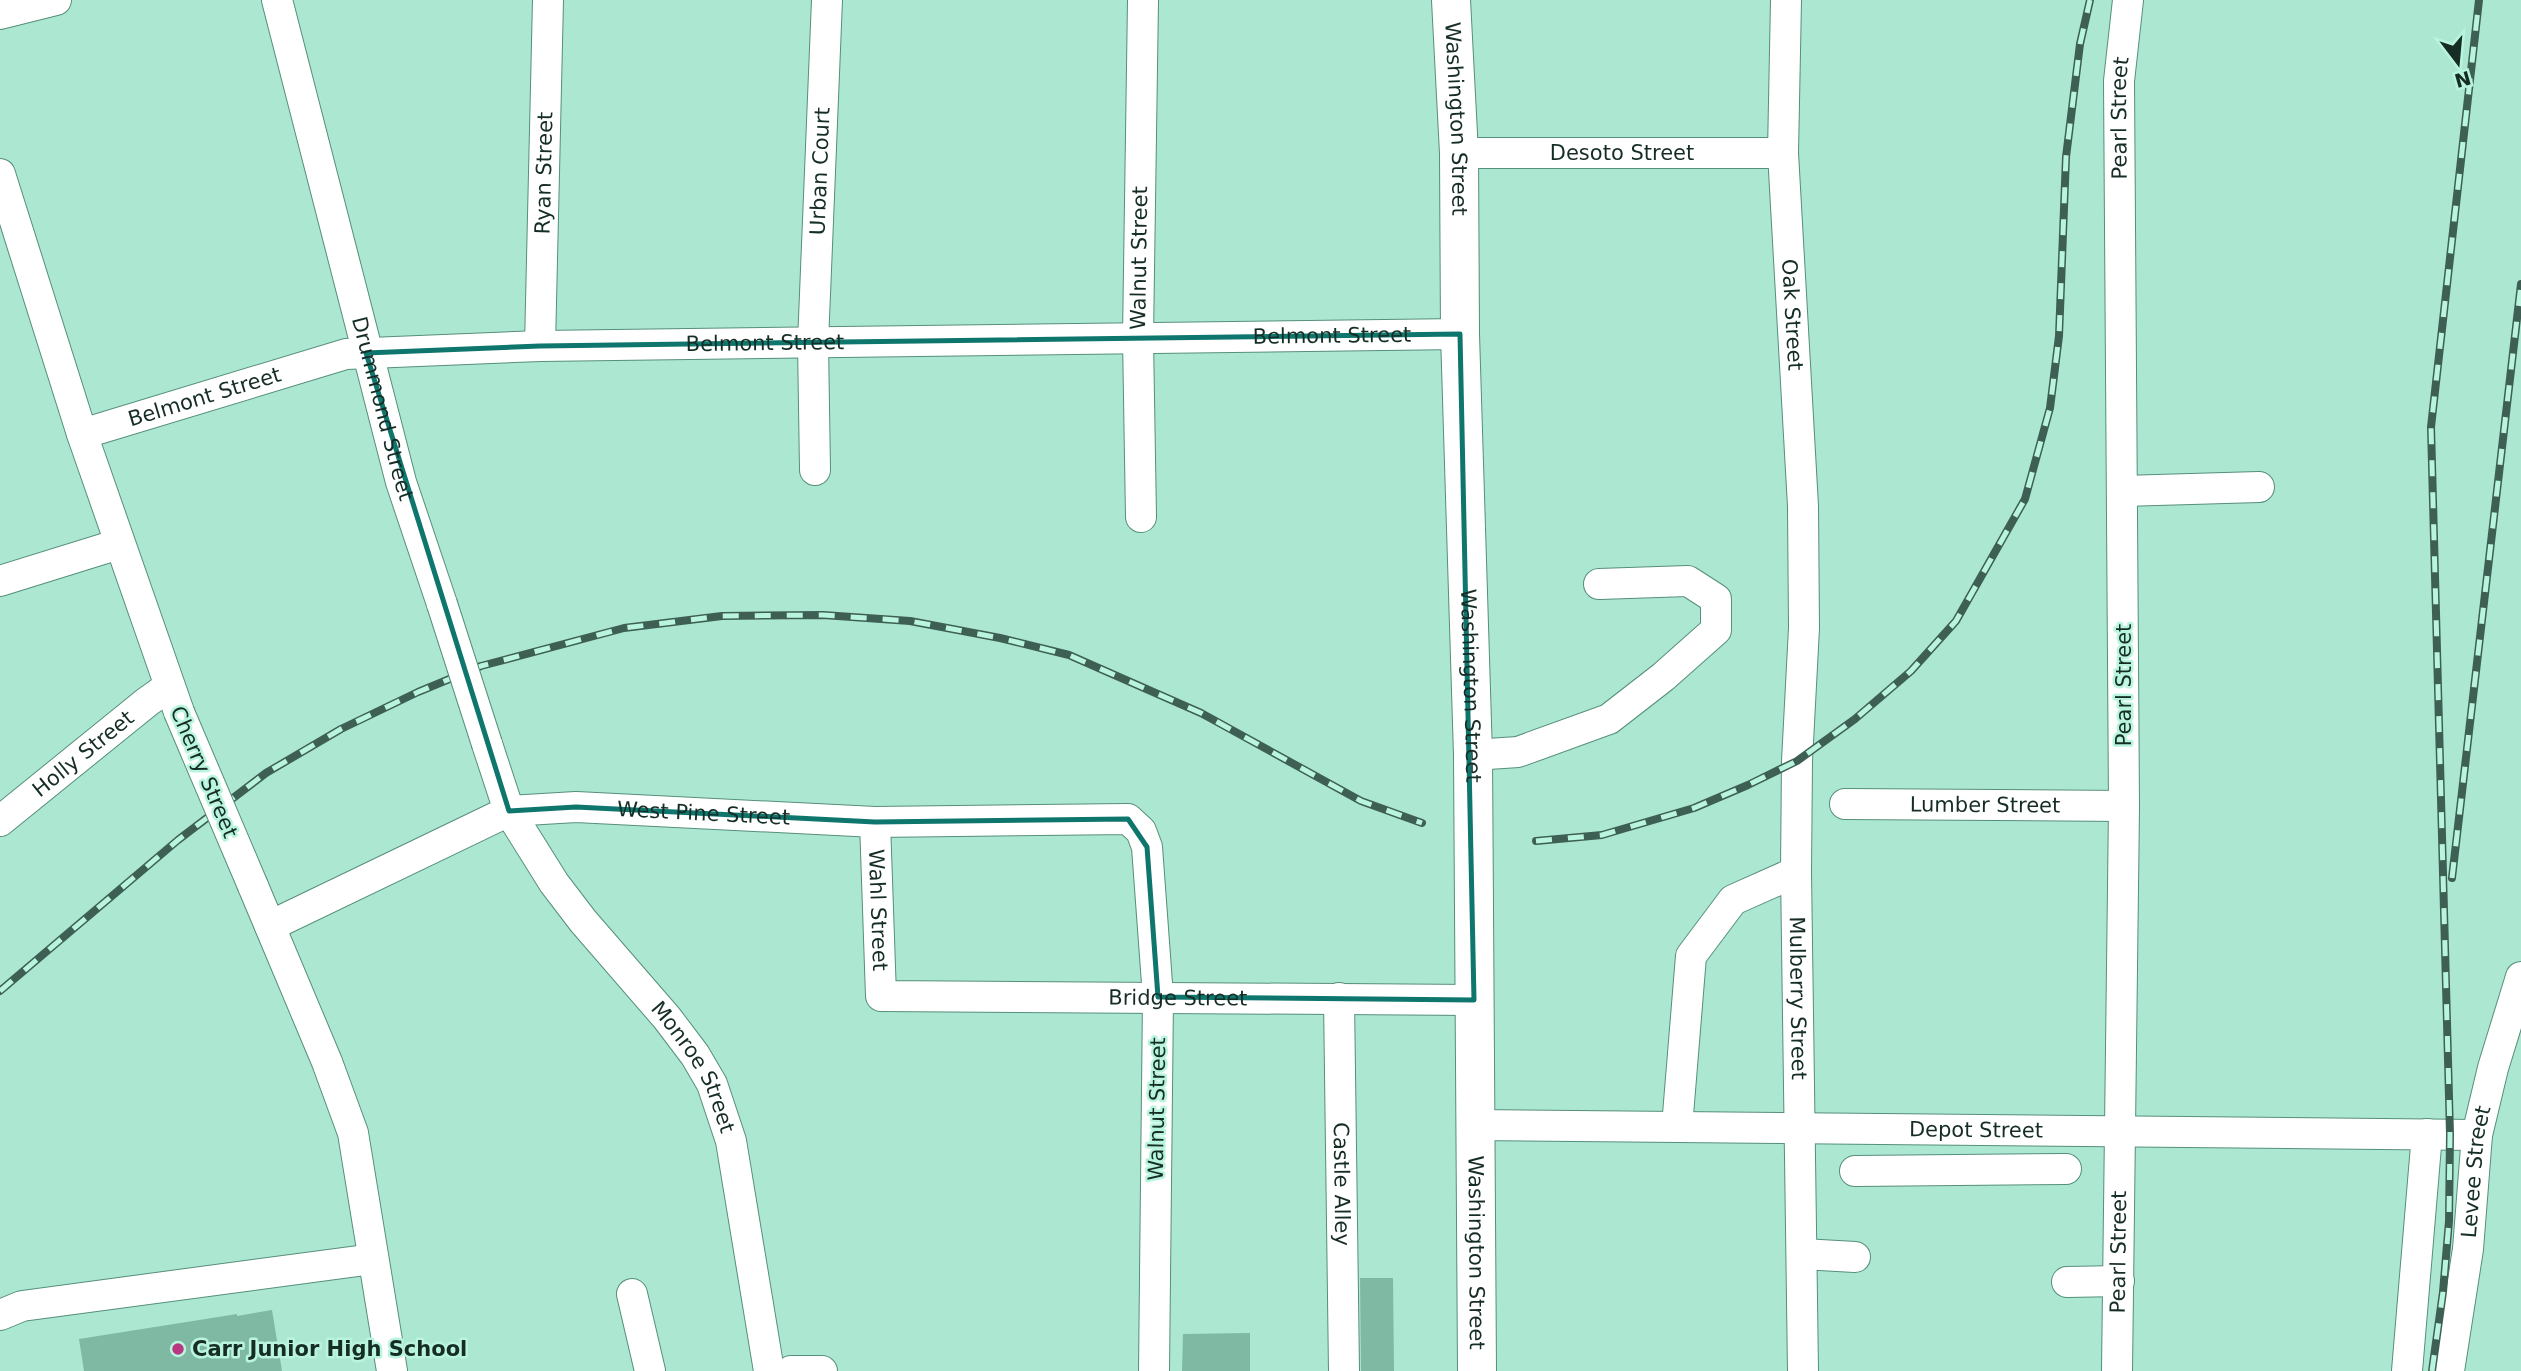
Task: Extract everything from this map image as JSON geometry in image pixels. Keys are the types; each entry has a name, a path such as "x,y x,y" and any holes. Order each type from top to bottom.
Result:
{"main road":[{"name":"Washington Street","path":"1451,0 1459,153 1460,334 1473,755 1477,1371"}],"street":[{"path":"0,14 56,0"},
{"name":"Drummond Street","path":"277,0 401,482 509,811"},
{"name":"Ryan Street","path":"540,346 548,0"},
{"name":"Urban Court","path":"815,470 813,343 828,0"},
{"name":"Walnut Street","path":"1141,517 1138,338 1143,0"},
{"name":"Oak Street","path":"1786,0 1783,153 1803,506 1804,628"},
{"name":"Pearl Street","path":"2117,1371 2124,806 2119,81 2128,0"},
{"name":"Desoto Street","path":"1459,153 1783,153"},
{"name":"Cherry Street","path":"0,174 82,434 173,699 327,1062 352,1133 392,1371"},
{"name":"Belmont Street","path":"82,434 346,354 540,346 1460,334"},
{"path":"2123,491 2259,487"},
{"path":"0,581 119,544"},
{"path":"1473,755 1518,752 1609,719 1663,677 1716,630 1716,599 1688,581 1599,584"},
{"name":"Mulberry Street","path":"1803,1371 1796,872 1797,761 1804,628"},
{"name":"Holly Street","path":"0,821 147,702 173,699"},
{"name":"Lumber Street","path":"1845,804 2124,806"},
{"name":"West Pine Street","path":"270,926 509,811 576,807 875,822 1128,818 1141,831 1147,847"},
{"name":"Monroe Street","path":"509,811 554,883 583,921 667,1018 695,1055 712,1084 731,1141 769,1371"},
{"name":"Wahl Street","path":"875,822 881,996"},
{"name":"Walnut Street","path":"1147,847 1158,997 1154,1371"},
{"path":"1677,1127 1691,956 1732,900 1796,872"},
{"name":"Levee Street","path":"2449,1371 2468,1249 2477,1135 2493,1068 2521,977"},
{"name":"Bridge Street","path":"881,996 1474,1000"},
{"name":"Castle Alley","path":"1339,998 1344,1371"},
{"name":"Depot Street","path":"1475,1125 2477,1135"},
{"path":"2407,1371 2427,1134"},
{"path":"1855,1171 2066,1169"},
{"path":"1801,1254 1855,1257"},
{"path":"0,1315 22,1306 373,1259"},
{"path":"2067,1282 2119,1281"},
{"path":"632,1294 650,1371"},
{"path":"791,1371 822,1371"}],"highlighted area":[{"path":"1460,334 1474,1000 1158,997 1147,847 1128,819 875,822 576,807 509,811 366,353 540,346"}],"building":[{"path":"1360,1278 1393,1278 1394,1371 1361,1371"},
{"name":"Carr Junior High School","path":"272,1310 282,1371 84,1371 79,1339"},
{"path":"1250,1333 1250,1371 1182,1371 1183,1334"}],"railway":[{"path":"1536,841 1602,835 1694,808 1797,761 1855,719 1911,671 1956,621 2025,499 2050,408 2059,336 2066,157 2080,44 2090,0"},
{"path":"2432,1371 2449,1221 2450,1134 2431,427 2479,0"},
{"path":"2452,878 2521,284"},
{"path":"0,991 178,840 266,773 341,729 418,692 481,666 624,628 722,616 823,615 910,621 1000,638 1069,655 1201,713 1361,801 1422,823"}],"place":[{"name":"Carr Junior High School","path":"178,1349"}]}
